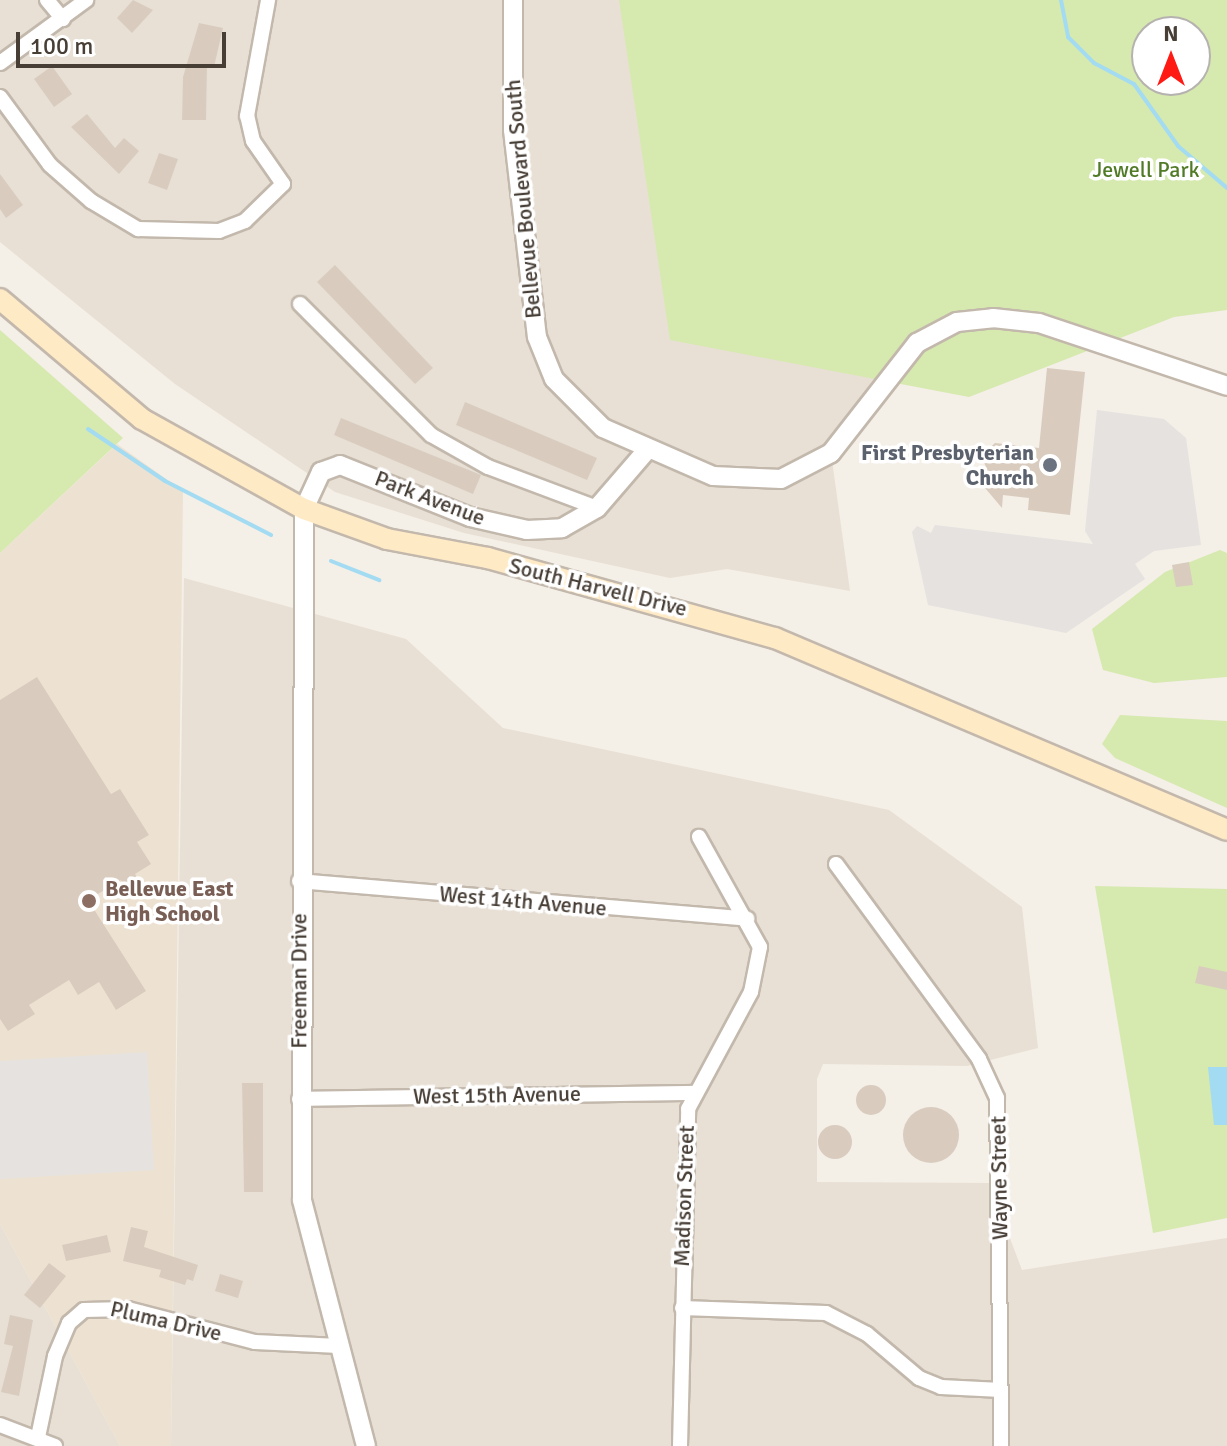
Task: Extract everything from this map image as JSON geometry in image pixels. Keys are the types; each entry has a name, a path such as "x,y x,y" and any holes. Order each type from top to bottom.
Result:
{"main road":[{"name":"South Harvell Drive","path":"0,299 142,419 304,509 387,539 518,566 775,638 1227,830"}],"street":[{"path":"47,0 63,19"},
{"path":"0,63 86,0"},
{"path":"0,97 24,130 81,192 138,229 196,235 245,221 283,184 253,141 247,116 268,0"},
{"name":"Bellevue Boulevard South","path":"513,0 513,130 541,352 576,407 647,450 736,481 795,474 847,437 917,343 970,320 1039,323 1227,386"},
{"path":"300,304 431,435 488,467 597,508"},
{"name":"Park Avenue","path":"304,509 314,482 332,464 514,527 562,528 597,508 647,450"},
{"name":"Freeman Drive","path":"304,509 299,1099 307,1232 366,1446"},
{"name":"Madison Street","path":"680,1446 684,1139 695,1093 760,963 760,947 747,919 699,837"},
{"name":"Wayne Street","path":"836,864 979,1059 997,1098 1001,1446"},
{"name":"West 14th Avenue","path":"299,881 747,919"},
{"name":"West 15th Avenue","path":"299,1099 695,1093"},
{"path":"682,1308 826,1313 867,1334 919,1378 941,1387 1001,1390"},
{"name":"Pluma Drive","path":"38,1437 55,1356 69,1323 84,1310 128,1309 255,1342 339,1346"},
{"path":"0,1425 55,1446"}],"shaded area":[{"path":"0,0 643,0 931,333 831,453 850,591 727,569 670,578 464,533 335,492 175,384 0,242"},
{"path":"1097,410 1164,419 1186,438 1201,545 1154,551 1135,564 1145,579 1066,633 928,605 912,532 917,526 931,533 935,525 1093,544 1085,531"},
{"name":"Bellevue East High School","path":"117,444 183,491 171,1446 120,1446 0,1224 0,553"},
{"path":"184,578 406,639 503,728 889,810 1022,907 1038,1048 967,1066 823,1064 817,1079 817,1182 989,1183 1022,1270 1227,1238 1227,1446 171,1446"},
{"path":"147,1052 154,1170 0,1179 0,1061"},
{"path":"0,1224 120,1446 0,1446"}],"green space":[{"name":"Jewell Park","path":"619,0 1227,0 1227,310 1174,317 969,397 670,340"},
{"path":"0,330 123,438 0,553"},
{"path":"1220,550 1227,553 1227,677 1154,683 1103,670 1092,629 1165,572"},
{"path":"1120,715 1227,721 1227,808 1115,758 1102,744"},
{"path":"1095,886 1227,889 1227,1218 1153,1233"}],"water":[{"path":"1208,1067 1227,1067 1227,1125 1214,1125"}],"building":[{"path":"133,0 153,10 132,33 117,18"},
{"path":"199,23 223,28 214,67 207,65 206,120 182,120 183,77"},
{"path":"52,66 72,94 54,107 34,79"},
{"path":"87,114 115,148 124,138 139,151 119,174 71,127"},
{"path":"159,153 178,159 167,190 148,183"},
{"path":"0,174 23,205 6,218 0,209"},
{"path":"335,265 433,368 415,384 317,282"},
{"path":"1047,368 1085,372 1070,515 1028,510 1029,498 1003,495 1002,508 980,482 987,469 981,456 995,443 1039,448"},
{"path":"465,402 597,458 587,480 456,425"},
{"path":"341,418 481,475 473,494 334,435"},
{"path":"1189,562 1193,585 1176,587 1172,565"},
{"name":"Bellevue East High School","path":"37,677 111,794 120,789 149,835 137,842 151,864 135,874 140,882 127,890 121,880 88,900 146,991 116,1010 99,982 78,995 69,980 29,1005 35,1014 8,1031 0,1019 0,700"},
{"path":"1199,966 1227,972 1227,990 1195,983"},
{"path":"242,1083 263,1083 263,1192 244,1192"},
{"path":"871,1085 882,1089 886,1100 882,1111 871,1115 860,1111 856,1100 860,1089"},
{"path":"931,1107 951,1115 959,1135 951,1155 931,1163 911,1155 903,1135 911,1115"},
{"path":"835,1125 847,1130 852,1142 847,1154 835,1159 823,1154 818,1142 823,1130"},
{"path":"131,1227 148,1231 144,1247 198,1265 193,1281 187,1279 185,1285 159,1277 161,1270 123,1261"},
{"path":"107,1235 111,1252 66,1261 62,1245"},
{"path":"49,1263 66,1276 40,1308 24,1295"},
{"path":"220,1274 243,1281 238,1298 215,1291"},
{"path":"10,1315 33,1320 19,1396 1,1392 13,1346 4,1344"}],"waterway":[{"path":"1061,0 1068,37 1094,63 1134,84 1178,146 1227,188"},
{"path":"88,429 165,481 271,535"},
{"path":"331,561 379,580"}],"place":[{"name":"First Presbyterian Church","path":"1050,465"},
{"name":"Bellevue East High School","path":"89,901"}]}
